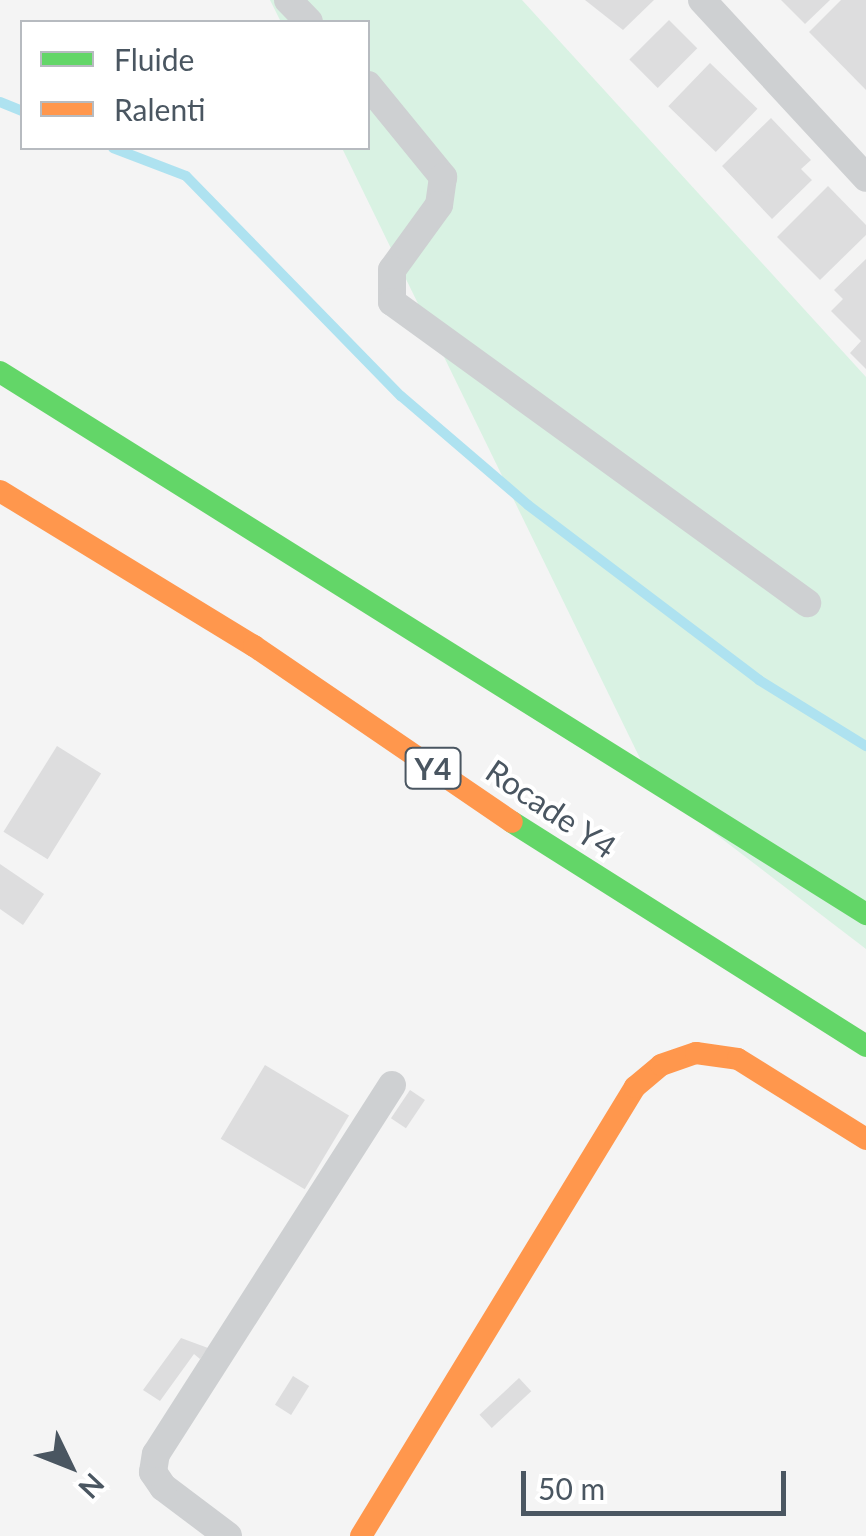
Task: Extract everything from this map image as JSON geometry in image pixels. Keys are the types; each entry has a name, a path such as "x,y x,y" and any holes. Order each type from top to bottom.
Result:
{"main road":[{"path":"0,372 866,914"},
{"name":"Rocade Y4","path":"0,491 254,646 664,926 866,1046"},
{"path":"361,1536 635,1087 660,1065 696,1053 738,1059 866,1140"}],"street":[{"path":"288,0 307,20"},
{"path":"702,0 866,178"},
{"path":"370,87 443,177 439,204 392,270 392,302 808,603"},
{"path":"228,1536 163,1487 153,1472 156,1454 392,1085"}],"green space":[{"path":"270,0 522,0 866,377 866,949 654,787 343,150 370,150 370,20 280,20"}],"building":[{"path":"585,0 654,0 623,30"},
{"path":"781,0 830,0 805,24"},
{"path":"841,0 866,0 866,90 809,32"},
{"path":"669,20 697,48 658,88 629,60"},
{"path":"710,63 757,109 716,152 668,106"},
{"path":"771,118 811,160 801,169 812,180 772,219 722,166"},
{"path":"828,186 866,225 866,235 820,280 777,237"},
{"path":"866,259 866,369 850,353 861,341 831,311 843,299 834,290"},
{"path":"57,746 101,774 48,859 3,832"},
{"path":"0,864 44,894 23,925 0,909"},
{"path":"265,1065 349,1115 305,1189 221,1139"},
{"path":"410,1090 425,1100 406,1128 391,1118"},
{"path":"181,1338 208,1348 200,1359 194,1354 160,1401 143,1390"},
{"path":"293,1376 309,1386 291,1415 275,1405"},
{"path":"519,1378 531,1391 492,1428 480,1415"}],"waterway":[{"path":"0,102 20,110"},
{"path":"118,150 186,176 401,396 528,505 759,680 866,746"}],"traffic: fast":[{"path":"0,372 866,914"},
{"path":"512,822 866,1046"}],"traffic: slow":[{"path":"0,491 254,646 512,822"},
{"path":"361,1536 635,1087 661,1065 696,1053 738,1059 866,1139"}]}
